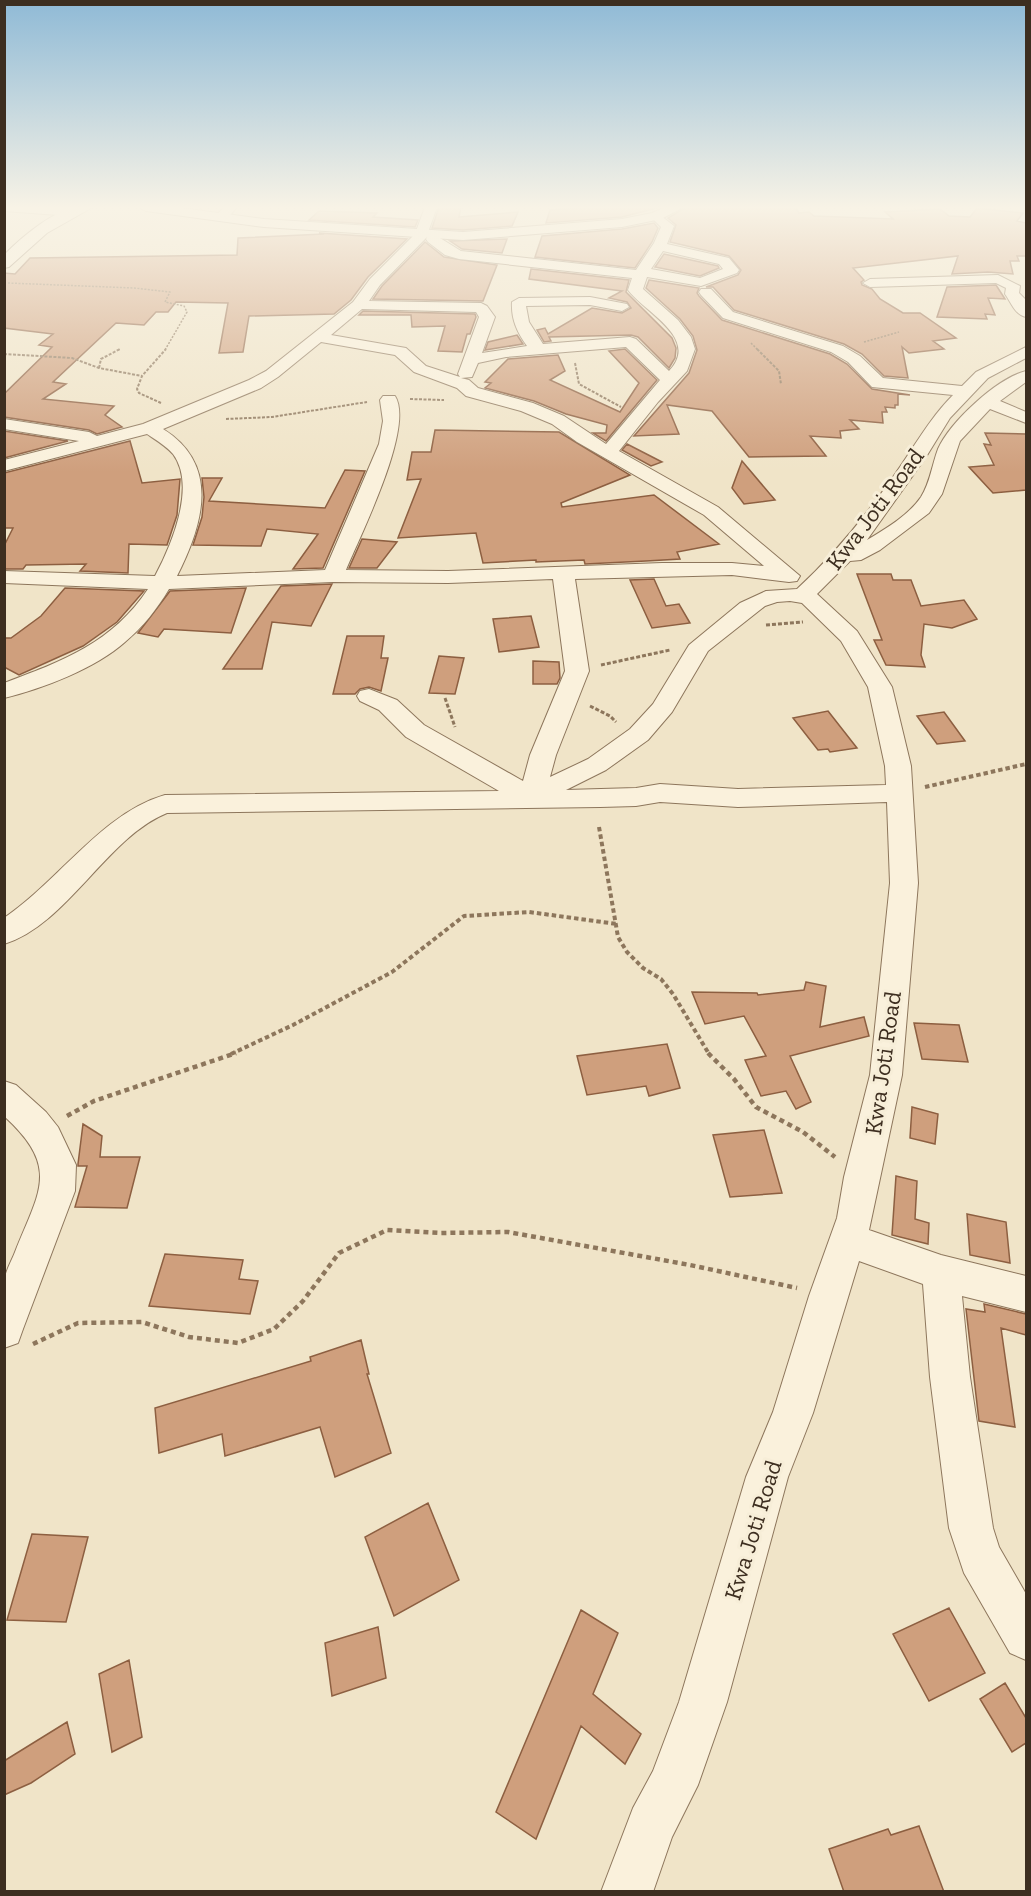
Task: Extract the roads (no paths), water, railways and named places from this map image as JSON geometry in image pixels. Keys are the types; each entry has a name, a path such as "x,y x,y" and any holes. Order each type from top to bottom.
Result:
{"street":[{"path":"4,466 149,428 255,384 272,374 358,305 365,295"},
{"path":"609,452 681,368 687,349 673,323 641,295"},
{"path":"709,295 728,315 837,349 854,359 878,383 927,386 977,398 1023,415"},
{"path":"1014,295 1020,301 1020,306 1026,313"},
{"path":"539,350 525,333 519,302 580,301 621,313 644,298"},
{"path":"358,305 476,306 482,309 487,317 463,384"},
{"path":"317,337 400,351 420,369 463,384 472,392 527,407 552,417 583,438 711,511 800,587"},
{"path":"471,360 506,352 630,342 669,380"},
{"name":"Kwa Joti Road","path":"627,1892 651,1826 674,1785 703,1702 767,1477 792,1413 828,1296 849,1240 886,1075 904,883 898,766 880,687 860,651 800,587 840,560 917,457 943,415 977,398 982,375 1026,352"},
{"path":"977,398 1026,376"},
{"path":"333,576 388,444 392,422 389,400"},
{"path":"4,424 104,439"},
{"path":"4,691 86,656 116,639 142,613 163,583 180,546 192,507 191,478 186,460 174,445 149,428"},
{"path":"4,577 163,583 333,576 405,578 700,568 800,587"},
{"path":"527,795 573,682 563,572"},
{"path":"527,795 587,771 629,743 665,706 710,639 741,612 766,597 800,587"},
{"path":"369,696 388,705 415,731 527,795"},
{"path":"4,933 36,912 125,826 150,808 165,804 236,801 479,800 527,795 624,798 660,793 706,797 806,797 898,793"},
{"path":"4,1095 34,1122 46,1138 58,1166 57,1191 16,1338"},
{"path":"849,1240 941,1273 1026,1294"},
{"path":"941,1273 950,1377 971,1528 980,1557 1026,1637"}]}
